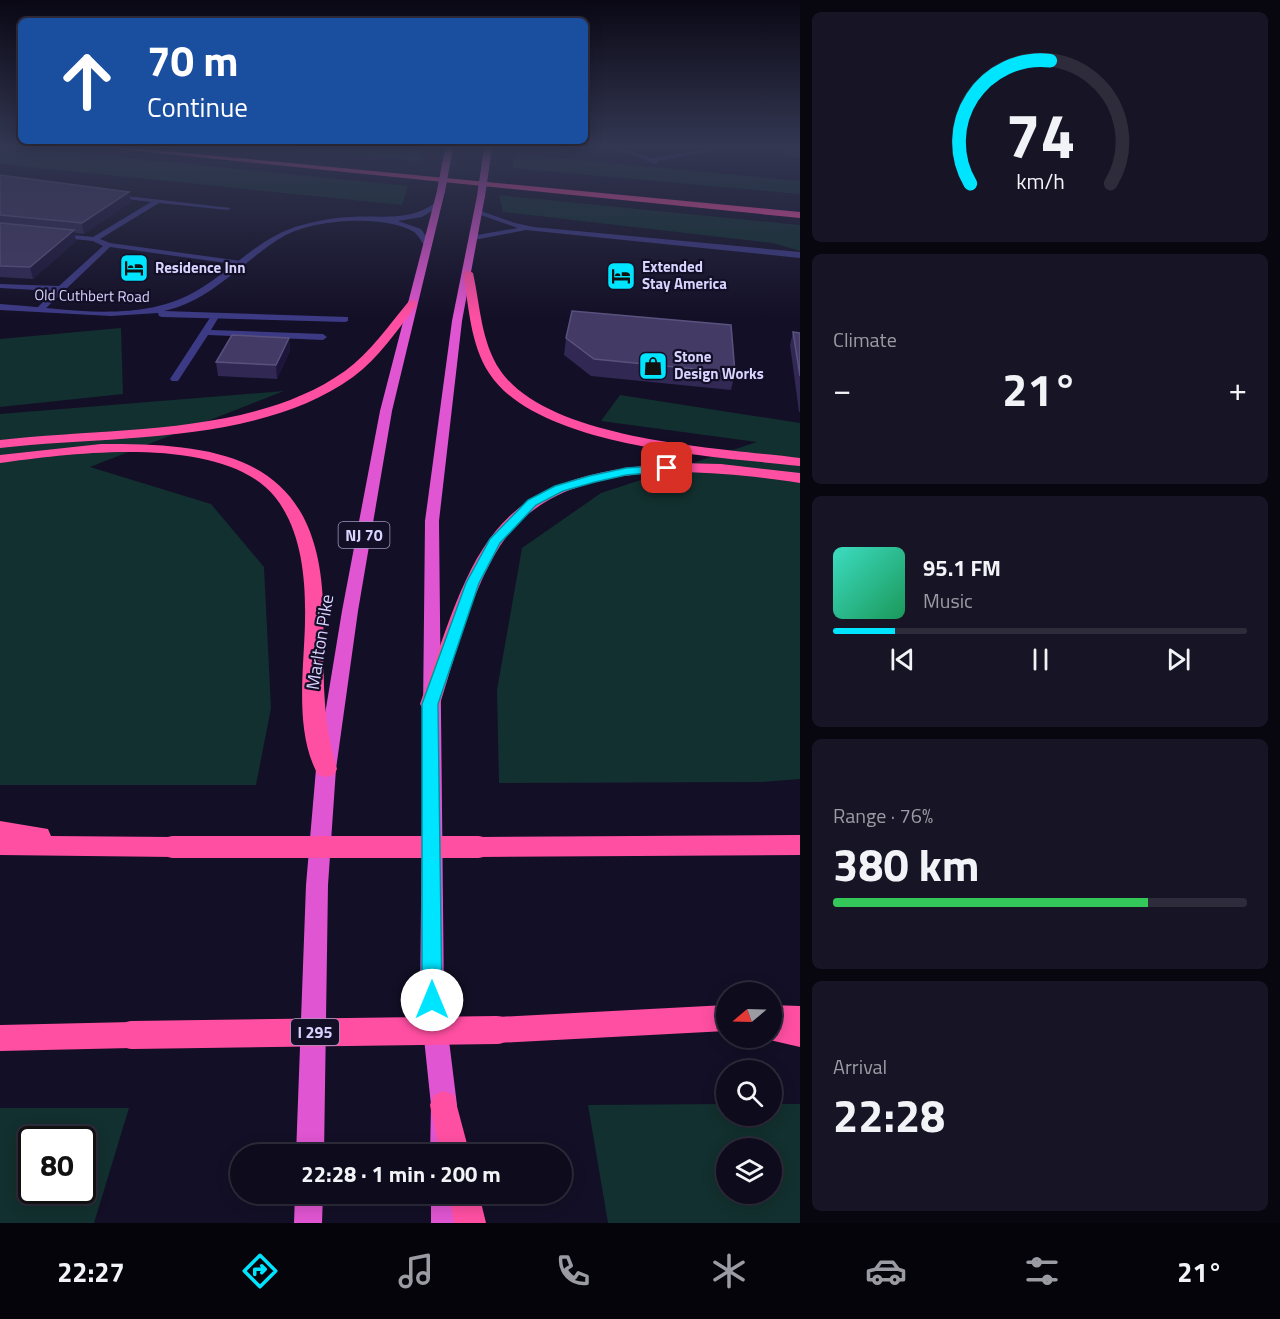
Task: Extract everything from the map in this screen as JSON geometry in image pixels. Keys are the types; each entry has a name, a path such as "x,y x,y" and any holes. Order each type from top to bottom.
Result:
{"highway":[{"path":"453,1144 444,1105 432,1000 430,704 432,521 457,321 480,204"},
{"path":"688,204 800,215"},
{"name":"Marlton Pike","path":"310,1144 316,885 326,769 350,611 386,411 438,205"},
{"path":"468,273 485,351 495,372 514,393 533,408 579,428 619,436 800,462"},
{"path":"0,444 197,425 273,410 327,389 349,375 413,303"},
{"path":"0,459 112,448 154,449 199,453 241,467 268,482 285,499 302,532 312,575 311,686 319,751 326,769"},
{"path":"430,704 472,583 494,542 510,522 532,503 559,488 626,471 709,469 800,478"},
{"path":"0,830 102,845"},
{"path":"0,845 173,847 800,845"},
{"path":"782,1018 800,1019"},
{"name":"I 295","path":"0,1038 497,1030 716,1019"},
{"path":"782,1031 800,1034"},
{"path":"444,1105 444,1144"},
{"path":"308,1223 309,1204"},
{"path":"445,1204 445,1223"},
{"path":"466,1204 470,1223"}],"street":[{"path":"482,204 513,225 534,229 800,255"},
{"name":"Old Cuthbert Road","path":"0,307 135,313 170,307 191,298 282,234 330,221 415,215 438,205"},
{"name":"Old Cuthbert Road","path":"375,219 415,230 424,236 428,245"},
{"path":"474,238 534,229"},
{"path":"135,313 345,319"}],"lane":[{"path":"94,239 153,204"},
{"path":"189,204 228,208"},
{"path":"47,234 94,239 108,245 241,263"},
{"path":"40,309 108,245"},
{"path":"0,286 61,289"},
{"path":"175,379 216,315"},
{"path":"205,332 323,337"}],"green space":[{"path":"501,204 590,204 800,225 800,251 773,243 503,212"},
{"path":"121,328 123,394 0,407 0,339"},
{"path":"284,391 90,467 211,504 264,567 271,708 256,785 0,785 0,414"},
{"path":"620,395 800,423 800,779 761,782 499,783 497,690 522,548 601,493 757,442 601,421"},
{"path":"716,1104 716,1126 782,1126 782,1104 800,1104 800,1223 608,1223 588,1105"},
{"path":"0,1108 129,1108 94,1223 0,1223"}],"building":[{"path":"0,204 111,204 82,223 0,215"},
{"path":"0,223 74,230 30,267 0,266"},
{"name":"Stone Design Works","path":"572,311 731,325 735,373 594,359 566,338"},
{"path":"793,332 800,333 800,376"},
{"path":"232,335 289,338 276,365 216,362"}],"place":[{"name":"Residence Inn","path":"134,268"},
{"name":"Extended Stay America","path":"621,276"},
{"name":"Stone Design Works","path":"653,366"}],"route":[{"path":"432,1000 430,704 472,583 494,542 510,522 532,503 559,488 593,479 626,471 667,468"}]}
